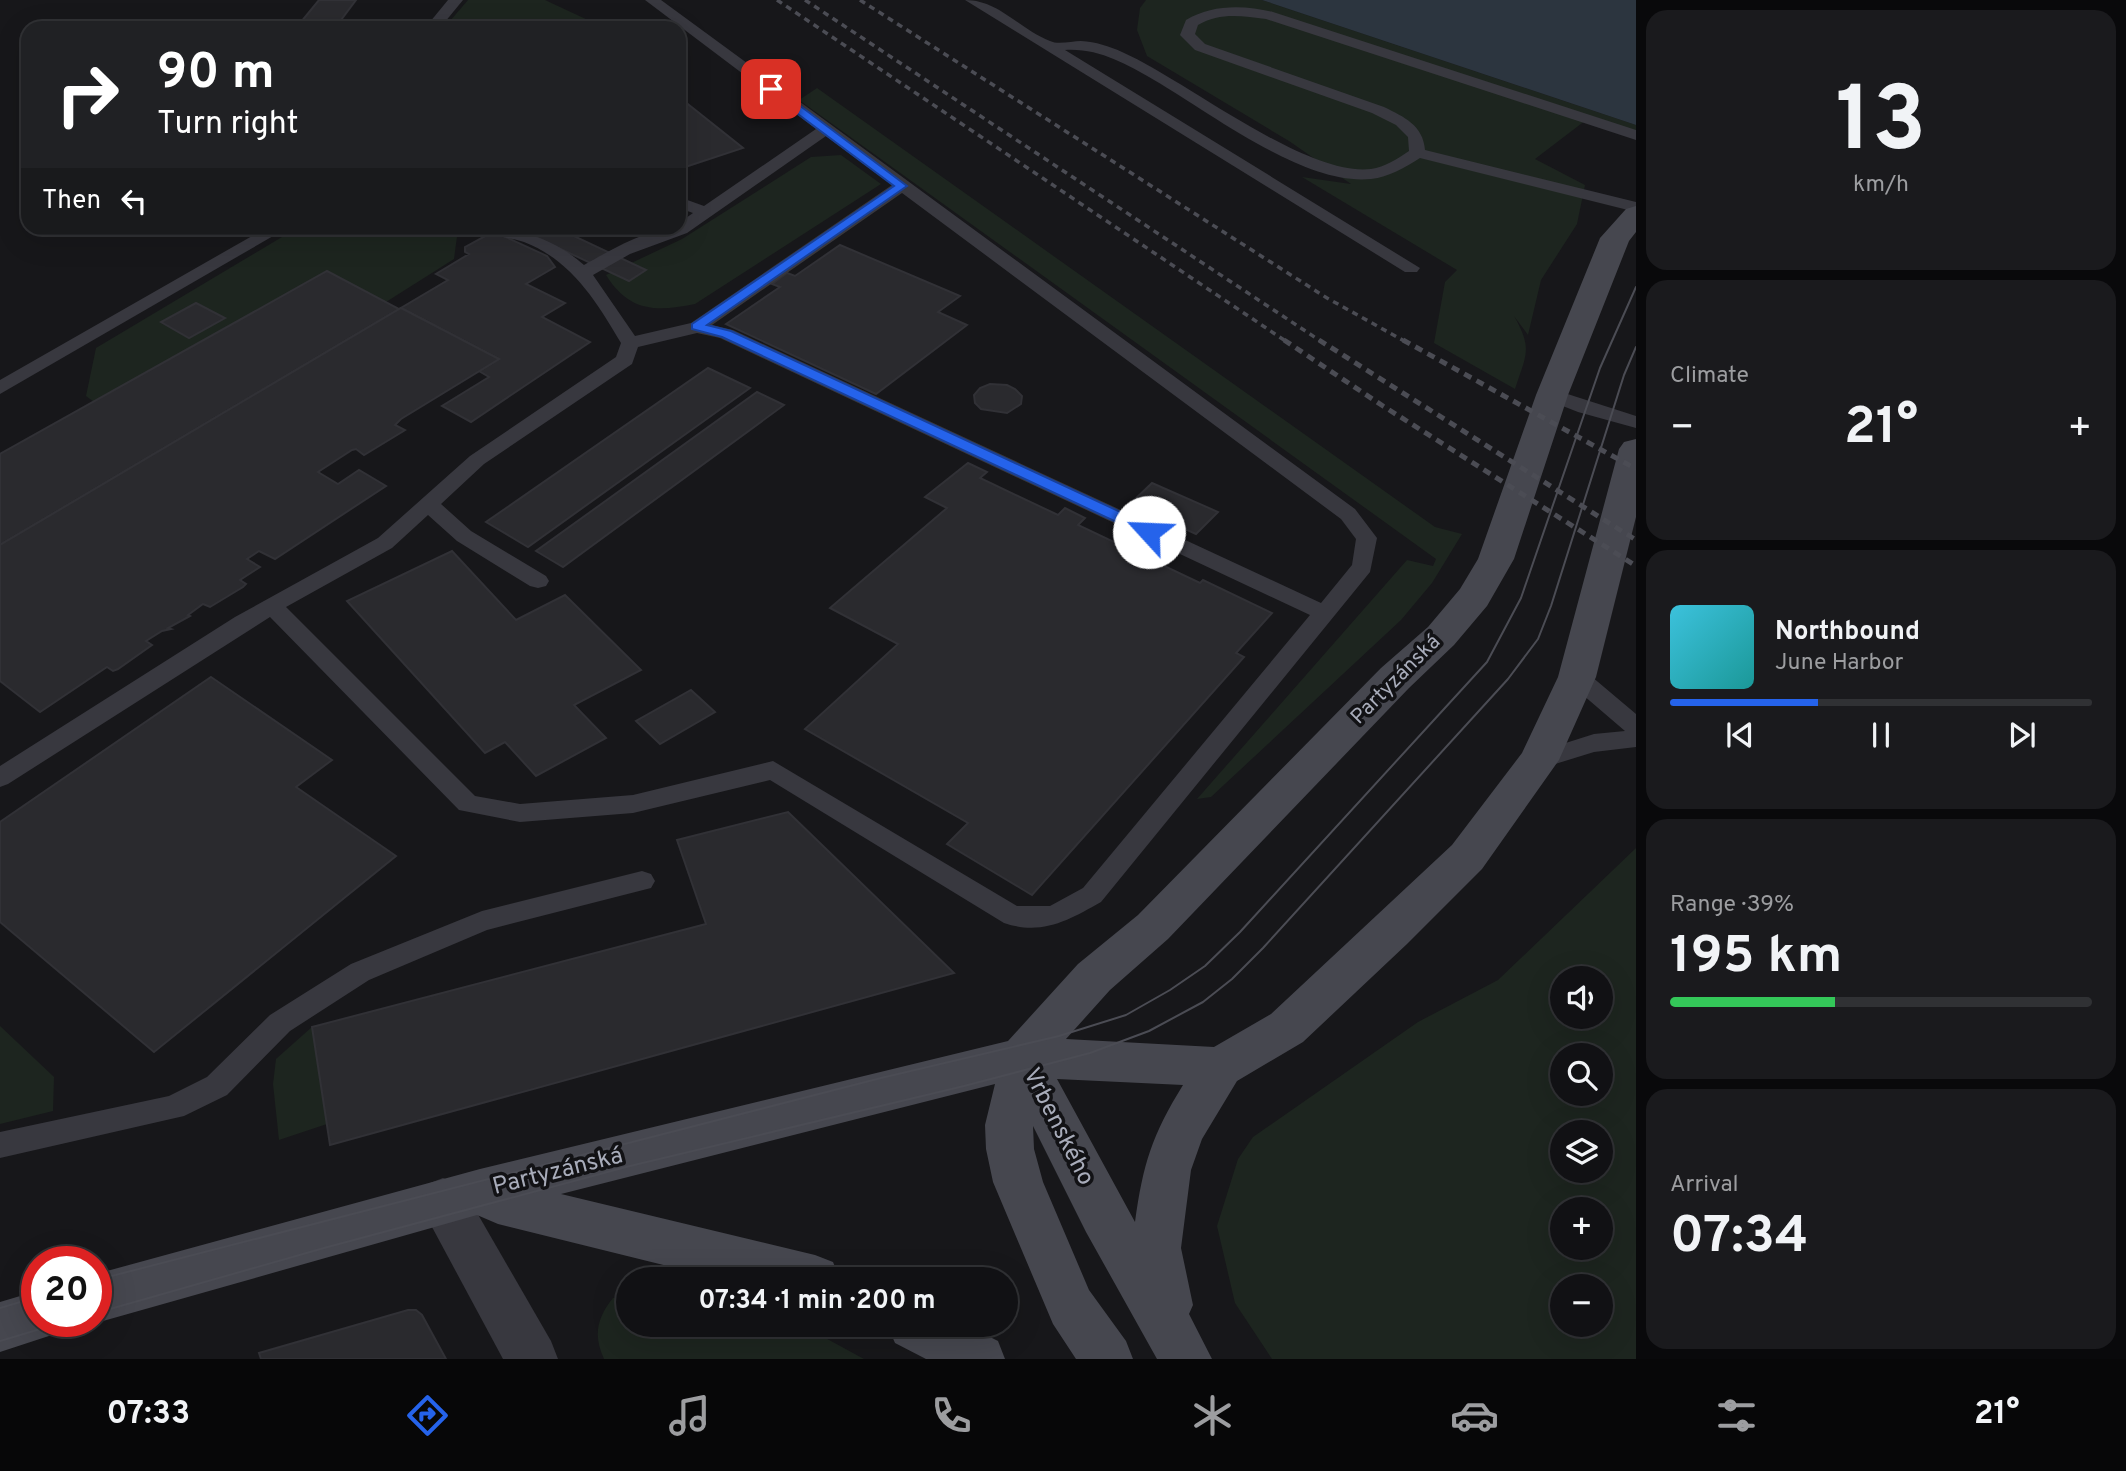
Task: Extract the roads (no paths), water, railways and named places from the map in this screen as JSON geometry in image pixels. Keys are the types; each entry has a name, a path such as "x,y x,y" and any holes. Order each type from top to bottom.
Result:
{"main road":[{"name":"Partyzánská","path":"1022,1057 1094,977 1153,927 1395,678 1441,636 1474,597 1496,559 1552,395 1615,238 1636,215"},
{"path":"1220,1067 1287,1028 1391,932 1467,857 1539,760 1577,677 1636,449"},
{"name":"Partyzánská","path":"112,1294 461,1196 1022,1057 1220,1067"},
{"name":"Vrbenského","path":"1022,1057 1104,1216 1179,1347"},
{"name":"Vrbenského","path":"1022,1057 1022,1072 1009,1125 1010,1149 1018,1182 1071,1307 1107,1359"},
{"name":"Vrbenského","path":"1179,1347 1156,1248 1162,1192 1181,1131 1220,1067"},
{"path":"461,1196 498,1201 767,1267"},
{"path":"0,1327 21,1321"},
{"path":"936,1337 979,1359"}],"street":[{"path":"461,1196 532,1359"}],"lane":[{"path":"438,21 456,0"},
{"path":"652,0 680,21"},
{"path":"972,0 1411,268"},
{"path":"1417,153 1416,136 1402,122 1355,101 1200,47 1188,35 1191,23 1212,14 1242,12 1268,15 1636,135"},
{"path":"272,606 468,804 520,813 634,804 773,770 1013,916 1054,916 1092,895 1362,567 1367,538 1348,514 686,26"},
{"path":"1049,47 1080,45 1100,48 1157,77 1297,159 1317,166 1341,172 1371,174 1404,165 1417,153"},
{"path":"686,225 825,130"},
{"path":"1417,153 1636,207"},
{"path":"630,343 697,327 901,186"},
{"path":"686,205 703,211"},
{"path":"0,388 266,235"},
{"path":"0,778 272,606 385,543 477,460 625,360 630,343 603,297 583,273 540,242 511,235"},
{"path":"583,273 624,250 665,235"},
{"path":"697,327 726,334 1324,613"},
{"path":"1552,395 1585,408 1636,422"},
{"path":"428,504 464,536 538,581"},
{"path":"1577,677 1636,727"},
{"path":"1539,760 1594,743 1636,738"},
{"path":"0,1145 174,1107 217,1086 281,1023 360,972 482,921 642,881"}],"tram line":[{"path":"112,1276 881,1078 1059,1036 1126,1015 1170,990 1205,966 1240,932 1487,662 1521,598 1600,368 1636,287"},
{"path":"112,1308 630,1166 1090,1053 1149,1031 1203,1002 1232,979 1263,948 1508,679 1538,639 1551,606 1624,375 1636,347"},
{"path":"0,1308 21,1302"},
{"path":"0,1341 21,1335"}],"railway":[{"path":"777,0 1287,342"},
{"path":"805,0 1322,342"},
{"path":"860,0 1327,298 1406,342"},
{"path":"1319,340 1636,540"},
{"path":"1403,340 1636,469"},
{"path":"1287,342 1636,566"}]}
